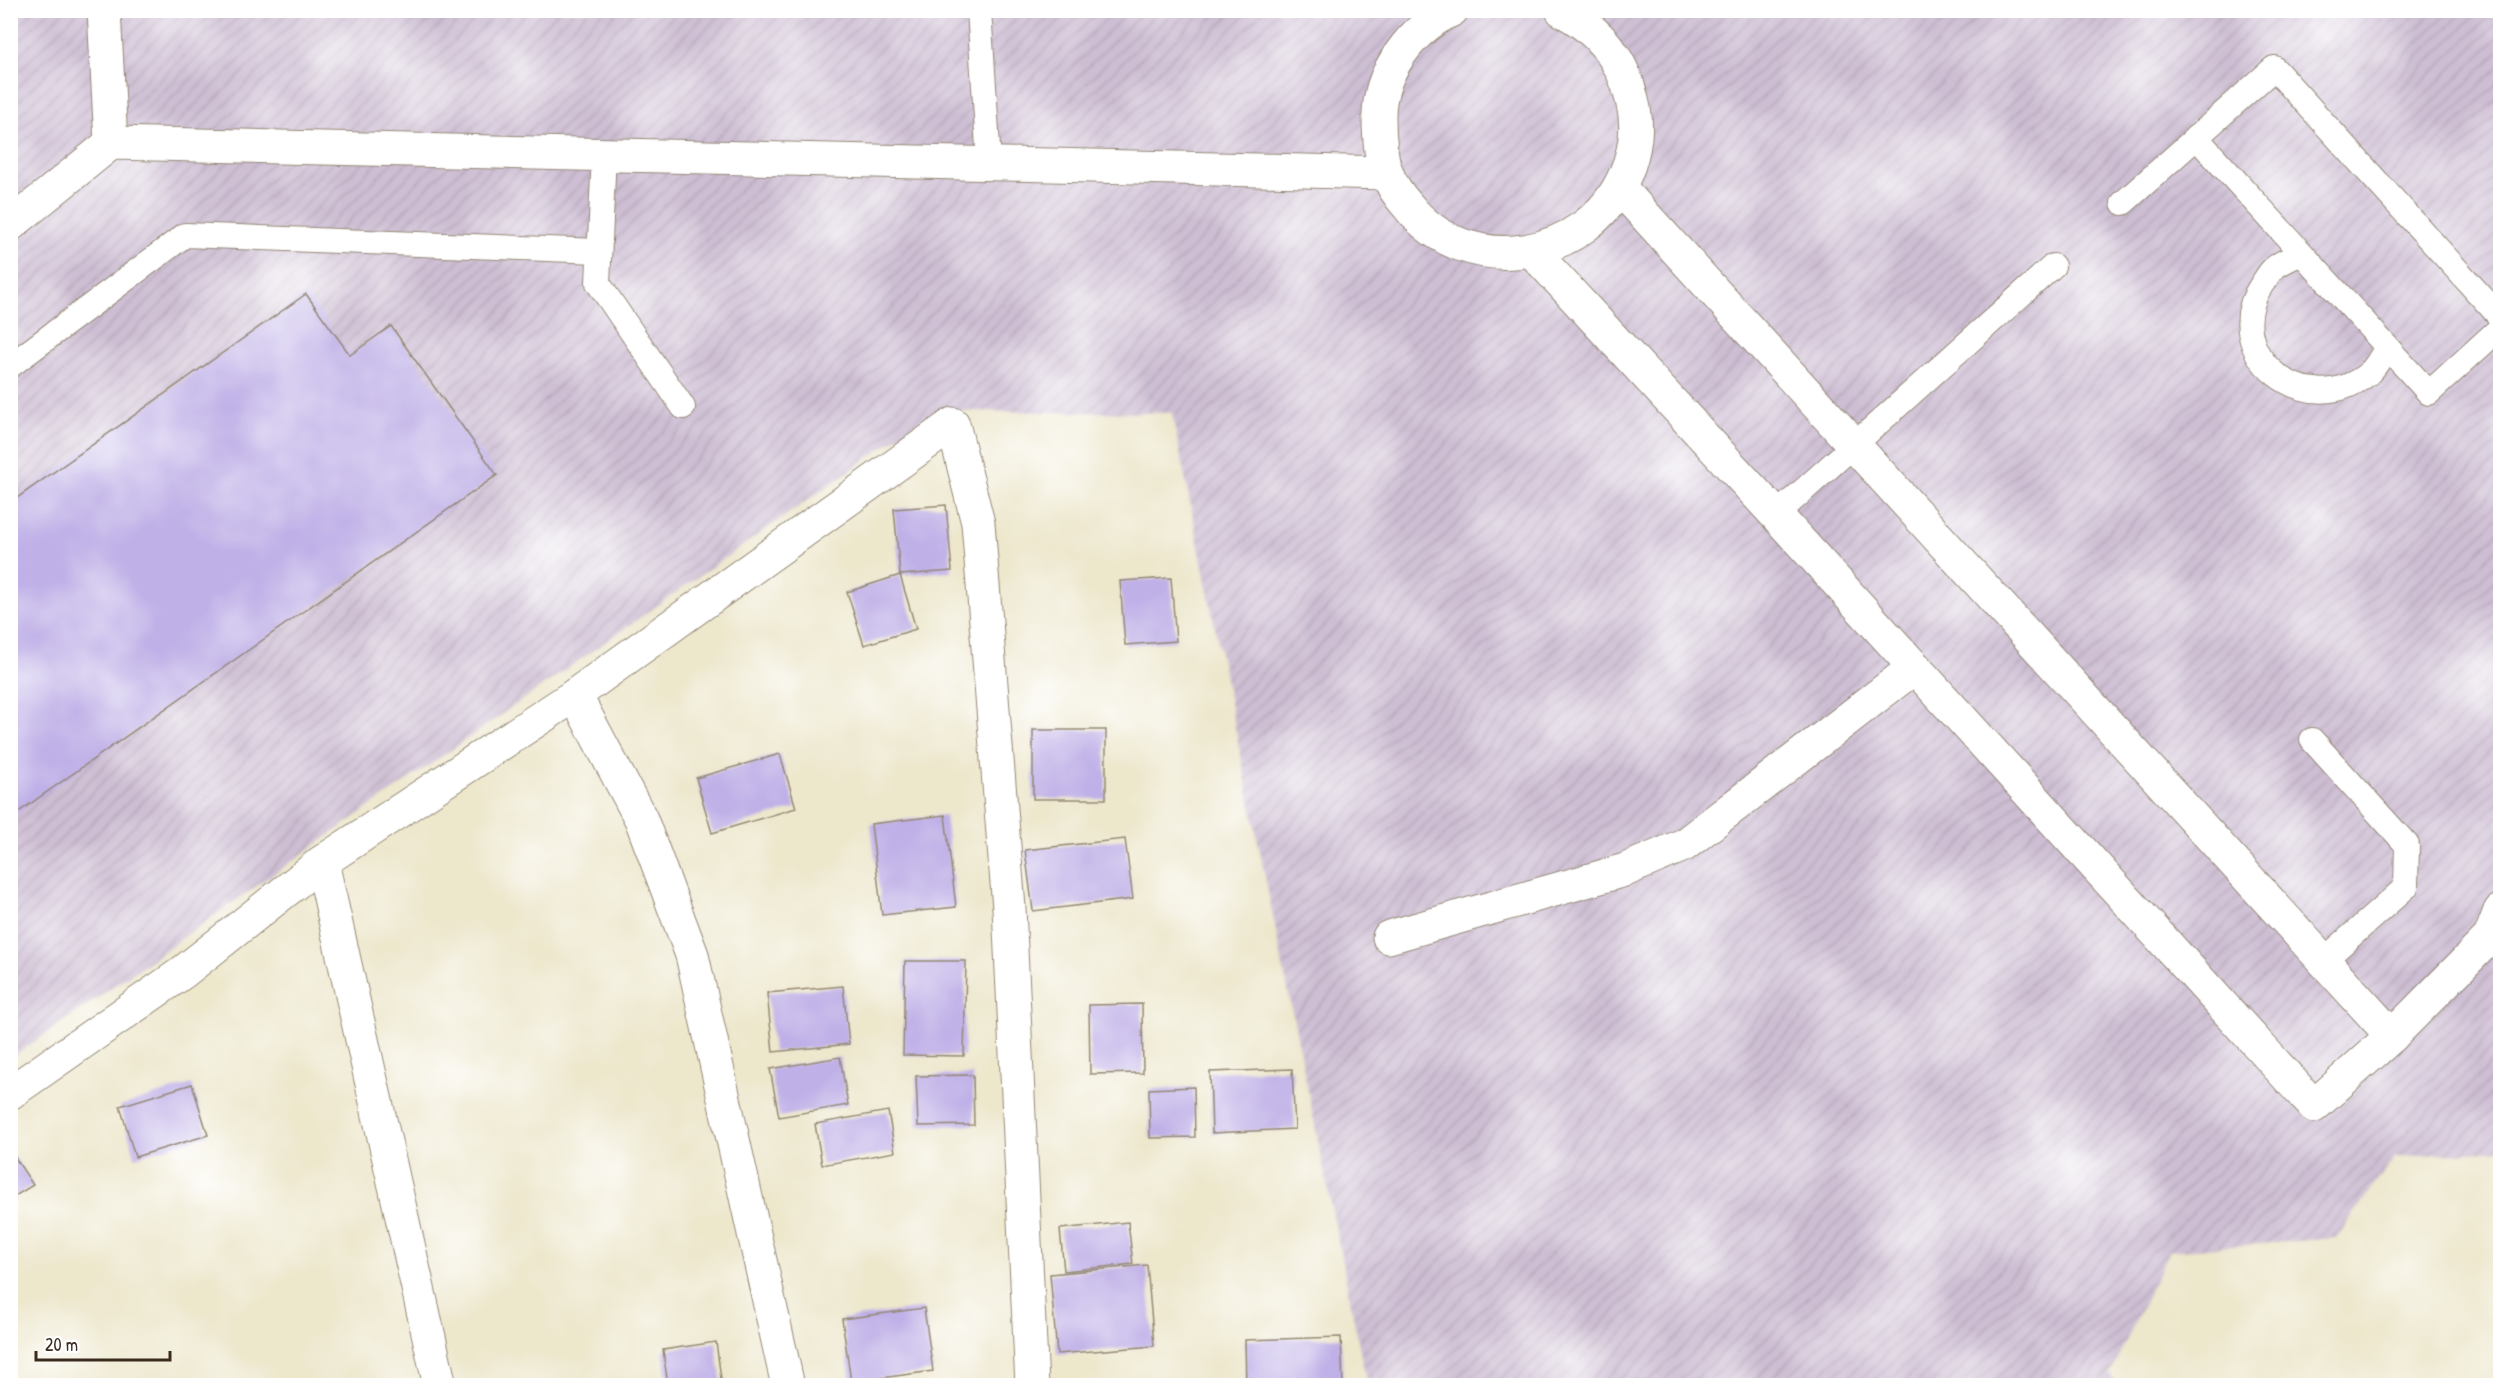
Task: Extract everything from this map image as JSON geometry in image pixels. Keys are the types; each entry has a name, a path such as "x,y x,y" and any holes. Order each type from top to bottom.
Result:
{"street":[{"path":"104,10 111,143"},
{"path":"1452,10 1441,15 1417,34 1397,58 1384,84 1379,114 1379,134 1387,173 1399,195 1415,215 1434,231 1456,244 1481,251 1507,254 1532,251 1558,243 1582,229 1603,211 1620,188 1630,163 1636,137 1635,109 1628,83 1617,58 1600,36 1579,19 1562,10"},
{"path":"10,225 111,143 1387,173"},
{"path":"1620,188 2392,1036"},
{"path":"1532,251 1776,515 2314,1106 2392,1036 2490,937 2500,910"},
{"path":"10,1093 182,973 322,862 575,695 953,424 978,523 1009,908 1032,1386"},
{"path":"1389,937 1625,870 1684,844 1915,667"},
{"path":"575,695 640,819 692,955 788,1386"},
{"path":"322,862 440,1386"}],"lane":[{"path":"979,10 989,163"},
{"path":"2123,202 2274,68 2500,317"},
{"path":"2196,137 2429,393 2500,328"},
{"path":"604,154 598,283 683,407"},
{"path":"10,366 185,235 600,251"},
{"path":"2301,253 2273,268 2254,296 2250,314 2251,330 2256,348 2265,365 2278,377 2296,387 2321,392 2343,388 2370,373 2387,347"},
{"path":"1776,515 2053,266"},
{"path":"2312,740 2407,844 2406,887 2323,961"}],"shaded area":[{"path":"11,11 2500,11 2500,1150 2395,1157 2336,1238 2169,1251 2110,1374 2117,1385 1367,1385 1172,413 935,411 11,1058"}],"building":[{"path":"306,294 350,355 391,326 497,475 10,818 10,503"},
{"path":"946,505 952,571 900,575 894,509"},
{"path":"900,575 916,629 864,645 847,592"},
{"path":"1171,578 1176,641 1125,645 1120,581"},
{"path":"1033,730 1106,730 1106,799 1033,799"},
{"path":"780,754 796,808 712,833 696,778"},
{"path":"945,815 956,907 882,915 871,824"},
{"path":"1125,839 1133,899 1033,911 1025,850"},
{"path":"905,961 966,961 964,1056 903,1055"},
{"path":"843,986 849,1044 773,1052 767,993"},
{"path":"1142,1004 1143,1073 1090,1074 1089,1005"},
{"path":"840,1057 848,1105 779,1117 770,1069"},
{"path":"1292,1069 1295,1129 1212,1133 1210,1072"},
{"path":"973,1075 974,1125 918,1126 916,1076"},
{"path":"192,1084 208,1135 135,1157 120,1106"},
{"path":"1194,1087 1195,1137 1150,1138 1149,1089"},
{"path":"888,1111 895,1152 822,1165 815,1124"},
{"path":"10,1150 33,1185 10,1199"},
{"path":"1128,1222 1133,1264 1064,1271 1060,1229"},
{"path":"1147,1265 1154,1346 1057,1354 1050,1274"},
{"path":"924,1308 933,1371 851,1382 842,1319"},
{"path":"1341,1337 1343,1386 1246,1386 1245,1340"},
{"path":"716,1342 722,1386 668,1386 663,1350"}]}
